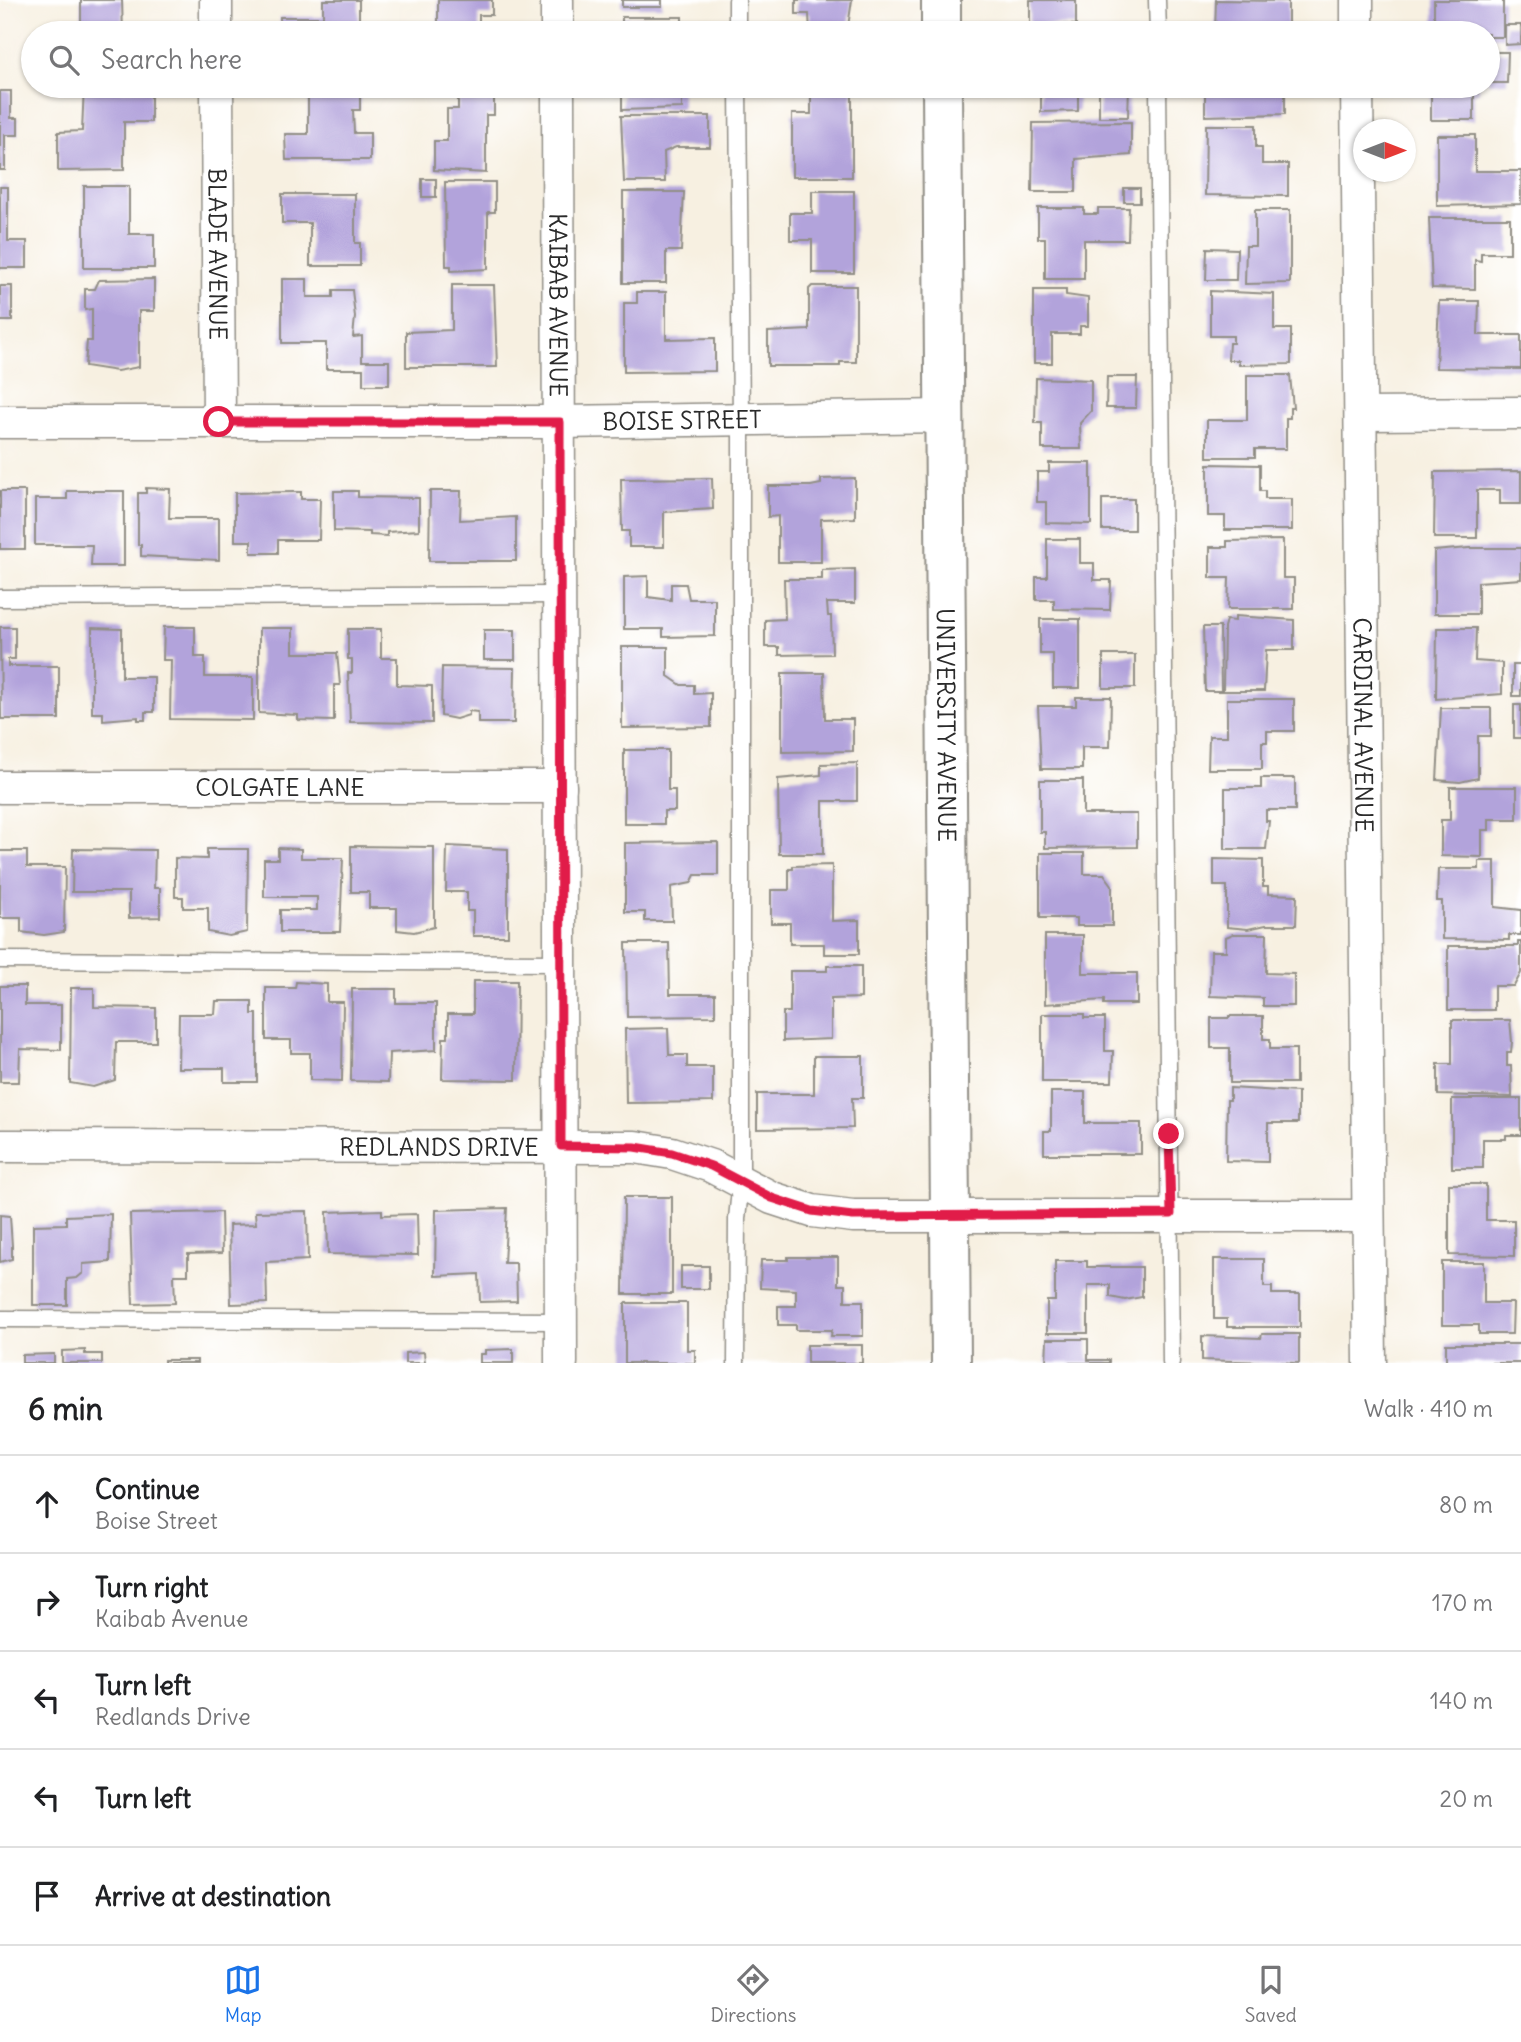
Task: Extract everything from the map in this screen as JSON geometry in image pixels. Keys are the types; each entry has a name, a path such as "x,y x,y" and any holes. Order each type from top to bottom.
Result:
{"street":[{"path":"216,0 216,21"},
{"path":"557,0 557,21"},
{"path":"941,0 941,21"},
{"path":"1357,0 1357,21"},
{"name":"BLADE AVENUE","path":"217,98 219,422"},
{"name":"KAIBAB AVENUE","path":"558,98 561,1363"},
{"name":"UNIVERSITY AVENUE","path":"942,98 951,1363"},
{"name":"CARDINAL AVENUE","path":"1357,98 1370,1363"},
{"path":"1361,414 1521,413"},
{"name":"BOISE STREET","path":"0,422 560,422 945,415"},
{"name":"COLGATE LANE","path":"0,787 560,787"},
{"name":"REDLANDS DRIVE","path":"0,1146 635,1147 672,1153 741,1180 772,1198 812,1211 853,1216 1368,1216"}],"lane":[{"path":"737,0 737,21"},
{"path":"1157,0 1158,21"},
{"path":"736,1363 737,1219 741,1180 741,420 737,98"},
{"path":"1158,98 1171,1363"},
{"path":"0,598 560,595"},
{"path":"0,960 561,963"},
{"path":"0,1319 561,1321"}],"building":[{"path":"81,0 122,0 123,21 81,21"},
{"path":"323,0 359,0 359,21 280,21 280,17 323,17"},
{"path":"438,0 492,0 492,15 479,15 479,21 438,21"},
{"path":"622,0 662,0 662,7 622,7"},
{"path":"796,0 852,0 849,21 809,21 809,14 796,14"},
{"path":"1030,0 1076,0 1076,21 1030,21"},
{"path":"1216,0 1288,1 1288,21 1215,21"},
{"path":"1434,0 1503,0 1503,37 1500,37 1500,21 1434,21"},
{"path":"622,17 682,17 682,21 622,21"},
{"path":"1505,25 1521,25 1521,44 1505,45"},
{"path":"1500,52 1508,52 1507,83 1500,83"},
{"path":"0,91 11,91 11,118 18,118 18,135 5,135 5,170 0,170"},
{"path":"83,98 151,98 151,122 124,122 124,170 58,171 58,132 82,131"},
{"path":"308,98 360,98 360,110 353,110 354,133 370,133 370,160 286,160 285,134 308,134"},
{"path":"458,98 494,98 494,115 486,115 486,173 434,170 434,141 447,141 447,109 458,109"},
{"path":"622,98 682,98 682,108 622,110"},
{"path":"811,98 852,98 852,177 792,177 792,114 811,114"},
{"path":"1041,98 1078,98 1078,111 1041,112"},
{"path":"1099,98 1129,98 1128,117 1099,117"},
{"path":"1205,98 1285,98 1285,114 1205,116"},
{"path":"1431,98 1474,98 1474,120 1431,120"},
{"path":"621,116 710,116 710,147 676,147 664,152 665,182 624,182"},
{"path":"1131,122 1131,155 1076,159 1076,192 1032,192 1033,123"},
{"path":"1206,125 1256,125 1256,147 1262,147 1262,164 1288,164 1288,196 1205,195"},
{"path":"1437,135 1475,135 1475,171 1521,171 1521,204 1437,206"},
{"path":"422,179 436,179 436,197 422,197"},
{"path":"445,182 495,182 495,212 488,212 488,269 451,271 451,266 446,266"},
{"path":"84,186 129,186 129,234 154,234 154,268 84,268"},
{"path":"0,187 8,187 8,241 27,241 27,268 0,268"},
{"path":"1124,188 1140,188 1140,202 1124,202"},
{"path":"812,191 854,191 854,273 812,273 812,240 790,240 790,213 812,213"},
{"path":"623,192 684,192 681,251 666,251 666,283 623,283"},
{"path":"282,194 355,194 355,243 360,243 360,266 310,266 310,223 282,223"},
{"path":"1038,208 1084,208 1084,214 1098,214 1098,208 1129,208 1128,240 1084,240 1084,279 1045,279 1045,238 1038,238"},
{"path":"1255,210 1290,210 1290,283 1245,284 1246,246 1255,246"},
{"path":"1429,218 1510,218 1510,253 1481,253 1481,261 1475,260 1475,289 1432,288"},
{"path":"1207,248 1237,249 1236,280 1206,280"},
{"path":"154,279 154,311 139,311 139,367 117,371 85,366 87,341 92,341 92,309 85,310 85,289 95,289 99,280"},
{"path":"282,279 307,279 307,297 333,297 333,290 352,290 355,317 353,337 362,336 362,361 389,361 389,385 363,385 363,369 326,369 326,343 282,343"},
{"path":"452,285 494,285 497,367 406,367 406,332 452,330"},
{"path":"0,286 12,286 12,321 0,321"},
{"path":"812,286 856,286 856,362 840,362 840,366 768,366 768,332 809,330 809,289"},
{"path":"1034,290 1066,290 1066,295 1088,298 1088,326 1080,326 1080,334 1052,334 1052,363 1034,363"},
{"path":"1210,291 1274,294 1274,329 1291,329 1291,364 1239,365 1239,360 1228,360 1229,343 1233,343 1233,336 1210,336"},
{"path":"637,292 666,292 666,339 715,338 715,371 624,372 624,303 637,303"},
{"path":"1439,301 1479,301 1478,335 1521,335 1521,369 1436,368"},
{"path":"1247,375 1290,375 1293,408 1290,408 1290,418 1286,418 1286,449 1255,449 1255,457 1207,457 1207,420 1247,420"},
{"path":"1107,377 1137,377 1136,408 1106,408"},
{"path":"1036,378 1091,380 1091,411 1080,423 1081,449 1042,449 1042,423 1035,423"},
{"path":"1049,463 1091,463 1091,524 1046,523 1046,502 1037,502 1037,472 1049,472"},
{"path":"1208,464 1260,465 1260,491 1265,491 1265,499 1292,499 1292,530 1225,530 1225,516 1208,516"},
{"path":"1521,471 1521,504 1500,504 1500,490 1477,490 1477,538 1434,538 1435,472"},
{"path":"712,478 713,509 664,512 664,547 629,547 629,531 622,531 621,479"},
{"path":"855,478 855,518 821,519 821,562 778,562 778,516 768,517 768,486 811,486 821,484 821,479"},
{"path":"146,488 170,489 169,518 219,518 219,560 141,556 141,545 138,545 138,493 146,493"},
{"path":"0,491 25,491 25,549 0,549"},
{"path":"67,491 124,491 124,566 91,566 92,545 35,545 35,499 67,499"},
{"path":"334,491 358,491 358,497 419,498 419,530 387,532 387,536 370,535 370,532 334,531"},
{"path":"430,491 461,491 460,520 516,517 516,561 429,561"},
{"path":"301,492 301,499 320,499 319,540 278,540 278,553 251,553 251,541 235,541 235,493"},
{"path":"1102,499 1134,499 1134,530 1102,530"},
{"path":"1047,539 1080,539 1080,563 1094,563 1094,580 1111,580 1110,610 1054,609 1054,600 1036,600 1036,577 1047,577"},
{"path":"1283,540 1283,578 1294,578 1294,609 1228,609 1229,578 1210,578 1210,547 1227,547 1227,541"},
{"path":"1521,548 1521,579 1478,582 1478,614 1434,614 1434,551"},
{"path":"855,569 855,603 827,603 828,616 831,616 832,654 779,655 779,647 765,647 765,620 785,619 784,579 822,579 822,570"},
{"path":"648,576 648,597 671,600 671,584 686,584 689,599 715,599 715,636 663,637 663,629 624,629 624,577"},
{"path":"1235,616 1294,620 1294,650 1266,650 1264,691 1223,691 1224,627 1226,620 1235,621"},
{"path":"1040,619 1080,619 1080,688 1053,688 1053,654 1040,654"},
{"path":"0,627 15,627 15,659 8,659 8,666 59,666 59,719 1,719"},
{"path":"164,627 195,627 195,657 205,657 205,677 253,677 253,720 170,719 171,660 163,660"},
{"path":"1203,627 1220,627 1221,691 1205,691"},
{"path":"92,628 122,629 122,677 154,677 154,712 145,712 145,720 138,720 138,717 103,720 103,713 92,713"},
{"path":"259,628 293,628 293,653 337,653 340,685 334,685 334,721 298,720 298,715 259,713"},
{"path":"1437,628 1476,628 1475,661 1502,663 1502,694 1436,699"},
{"path":"348,629 381,629 381,658 397,658 397,685 432,686 432,723 350,722 348,673 352,673 352,659 348,659"},
{"path":"484,630 515,630 515,660 484,660"},
{"path":"622,647 668,647 668,676 681,685 694,685 694,694 711,693 711,727 622,728"},
{"path":"1103,655 1135,655 1135,688 1103,688"},
{"path":"1513,665 1521,665 1521,696 1513,696"},
{"path":"442,667 515,668 514,723 478,723 478,712 469,711 469,715 456,719 441,716"},
{"path":"782,673 824,673 825,719 853,719 853,751 782,752"},
{"path":"1076,697 1111,697 1110,747 1082,747 1082,769 1041,769 1038,706 1076,706"},
{"path":"1227,699 1294,699 1294,731 1267,731 1267,742 1262,742 1262,769 1208,769 1209,736 1227,736"},
{"path":"1514,705 1521,705 1521,738 1514,738"},
{"path":"1441,708 1491,708 1491,736 1478,736 1478,778 1460,782 1437,780"},
{"path":"624,750 668,750 668,790 675,790 675,811 664,811 664,824 624,824"},
{"path":"857,763 857,801 823,801 823,854 779,854 778,779 821,775 821,764"},
{"path":"1261,778 1295,778 1295,810 1266,810 1266,821 1269,821 1266,849 1225,849 1225,788 1261,788"},
{"path":"1040,780 1083,780 1083,814 1137,814 1137,847 1045,848 1045,832 1040,832"},
{"path":"1450,787 1517,787 1517,819 1489,819 1489,830 1482,830 1482,857 1441,856 1441,820 1450,820"},
{"path":"718,842 718,875 695,875 691,883 671,887 672,921 645,921 645,912 625,912 625,843"},
{"path":"351,846 434,847 434,927 414,932 397,930 397,908 369,908 369,892 351,892"},
{"path":"447,846 508,849 508,936 473,936 473,911 467,911 467,892 446,892"},
{"path":"278,848 301,849 301,858 343,858 340,932 280,932 280,910 317,910 317,897 264,897 264,859 278,859"},
{"path":"73,849 155,850 154,888 160,888 160,917 129,918 129,892 72,892"},
{"path":"207,849 248,849 247,932 229,936 208,932 208,908 183,908 183,897 175,897 175,858 207,859"},
{"path":"0,851 27,851 27,867 65,867 64,932 44,935 21,932 21,918 0,918"},
{"path":"1040,853 1084,853 1084,874 1104,874 1112,885 1112,926 1077,926 1077,918 1040,918"},
{"path":"1214,859 1263,860 1263,887 1268,887 1268,894 1297,895 1296,925 1266,925 1248,929 1227,927 1227,886 1214,886"},
{"path":"1479,861 1495,861 1495,907 1521,910 1521,935 1509,935 1509,940 1442,939 1442,901 1437,901 1438,869 1479,869"},
{"path":"832,865 832,921 859,920 859,954 824,954 824,944 790,944 790,923 771,923 771,890 789,890 789,869 793,869 793,866"},
{"path":"1233,934 1267,934 1266,973 1294,974 1294,1006 1263,1006 1263,998 1210,996 1211,951 1226,951 1226,937"},
{"path":"1045,935 1083,935 1083,973 1137,973 1137,1004 1104,1004 1104,1000 1045,1004"},
{"path":"1518,942 1521,942 1521,973 1514,986 1494,986 1494,1010 1448,1010 1448,946 1518,946"},
{"path":"626,943 669,943 670,994 715,994 715,1016 627,1017"},
{"path":"827,966 861,966 861,998 831,999 831,1039 783,1041 783,1012 790,1012 790,971 827,971"},
{"path":"473,981 517,981 516,1080 442,1079 443,1038 448,1038 448,1014 473,1014"},
{"path":"296,982 327,984 327,1002 343,1002 342,1081 310,1080 310,1053 291,1053 291,1040 266,1040 266,988 295,988"},
{"path":"0,986 25,986 25,1005 61,1005 61,1050 20,1049 19,1082 0,1082"},
{"path":"71,988 94,988 94,1007 156,1008 156,1042 116,1042 115,1080 93,1087 70,1083"},
{"path":"352,989 396,989 396,1003 436,1003 436,1050 389,1053 388,1082 351,1081"},
{"path":"216,1001 252,1001 252,1014 257,1014 257,1082 224,1082 224,1068 178,1068 179,1014 215,1014"},
{"path":"1042,1014 1084,1014 1084,1018 1105,1018 1105,1051 1113,1051 1112,1082 1042,1082"},
{"path":"1263,1016 1263,1039 1270,1039 1270,1049 1296,1049 1296,1083 1230,1083 1230,1048 1211,1048 1211,1018"},
{"path":"1452,1020 1510,1020 1512,1042 1511,1052 1507,1052 1507,1066 1511,1066 1512,1097 1438,1095 1438,1064 1452,1064"},
{"path":"668,1028 669,1055 687,1055 687,1067 713,1067 713,1102 626,1103 625,1029"},
{"path":"814,1056 863,1056 863,1098 852,1098 853,1128 757,1129 757,1094 814,1094"},
{"path":"1230,1088 1298,1092 1298,1123 1268,1123 1268,1162 1226,1161 1227,1100 1230,1100"},
{"path":"1051,1092 1085,1092 1085,1123 1141,1123 1141,1154 1044,1154 1044,1131 1051,1131"},
{"path":"1452,1099 1521,1099 1521,1135 1506,1135 1506,1139 1483,1139 1483,1168 1452,1168"},
{"path":"1449,1184 1486,1184 1486,1220 1514,1220 1514,1256 1449,1255"},
{"path":"624,1197 672,1197 672,1294 623,1294"},
{"path":"507,1208 504,1263 516,1263 517,1301 480,1302 479,1274 435,1276 436,1210"},
{"path":"382,1210 382,1215 417,1214 418,1255 328,1254 327,1212"},
{"path":"307,1211 308,1260 266,1262 267,1303 231,1304 229,1225 256,1224 255,1212"},
{"path":"221,1212 222,1253 188,1254 188,1275 174,1275 175,1303 133,1304 130,1214"},
{"path":"111,1214 110,1262 83,1264 83,1273 77,1278 67,1279 67,1305 33,1305 33,1225 66,1224 66,1216"},
{"path":"0,1215 10,1216 12,1259 0,1262"},
{"path":"788,1257 838,1257 838,1285 845,1285 845,1301 863,1301 863,1336 831,1336 832,1330 796,1330 796,1325 778,1325 778,1306 796,1306 796,1290 760,1288 761,1260 788,1260"},
{"path":"1214,1259 1264,1259 1264,1287 1272,1287 1272,1294 1300,1294 1300,1327 1227,1327 1227,1319 1214,1319"},
{"path":"1055,1261 1087,1261 1087,1267 1142,1267 1142,1297 1125,1300 1110,1297 1110,1285 1088,1285 1088,1333 1047,1333 1047,1301 1055,1301"},
{"path":"1442,1262 1484,1262 1484,1303 1513,1303 1512,1334 1479,1334 1479,1325 1442,1325"},
{"path":"681,1266 709,1266 709,1289 681,1289"},
{"path":"625,1303 687,1303 687,1350 695,1350 695,1363 625,1363"},
{"path":"1262,1334 1299,1334 1299,1363 1202,1360 1202,1336 1261,1338"},
{"path":"1047,1339 1088,1339 1088,1360 1109,1360 1109,1363 1046,1363"},
{"path":"1446,1344 1521,1344 1521,1363 1446,1363"},
{"path":"807,1345 862,1345 862,1363 807,1363"},
{"path":"513,1349 513,1363 480,1363 480,1354 485,1354 485,1350"},
{"path":"85,1350 85,1354 102,1354 102,1363 62,1363 62,1351"},
{"path":"424,1352 425,1363 405,1363 405,1353"},
{"path":"54,1354 54,1363 22,1363 22,1355"},
{"path":"164,1360 197,1360 197,1363 164,1363"}],"route":[{"path":"219,422 560,422 561,1146 635,1147 672,1153 711,1166 772,1198 812,1211 853,1216 1171,1214 1169,1134"}]}
